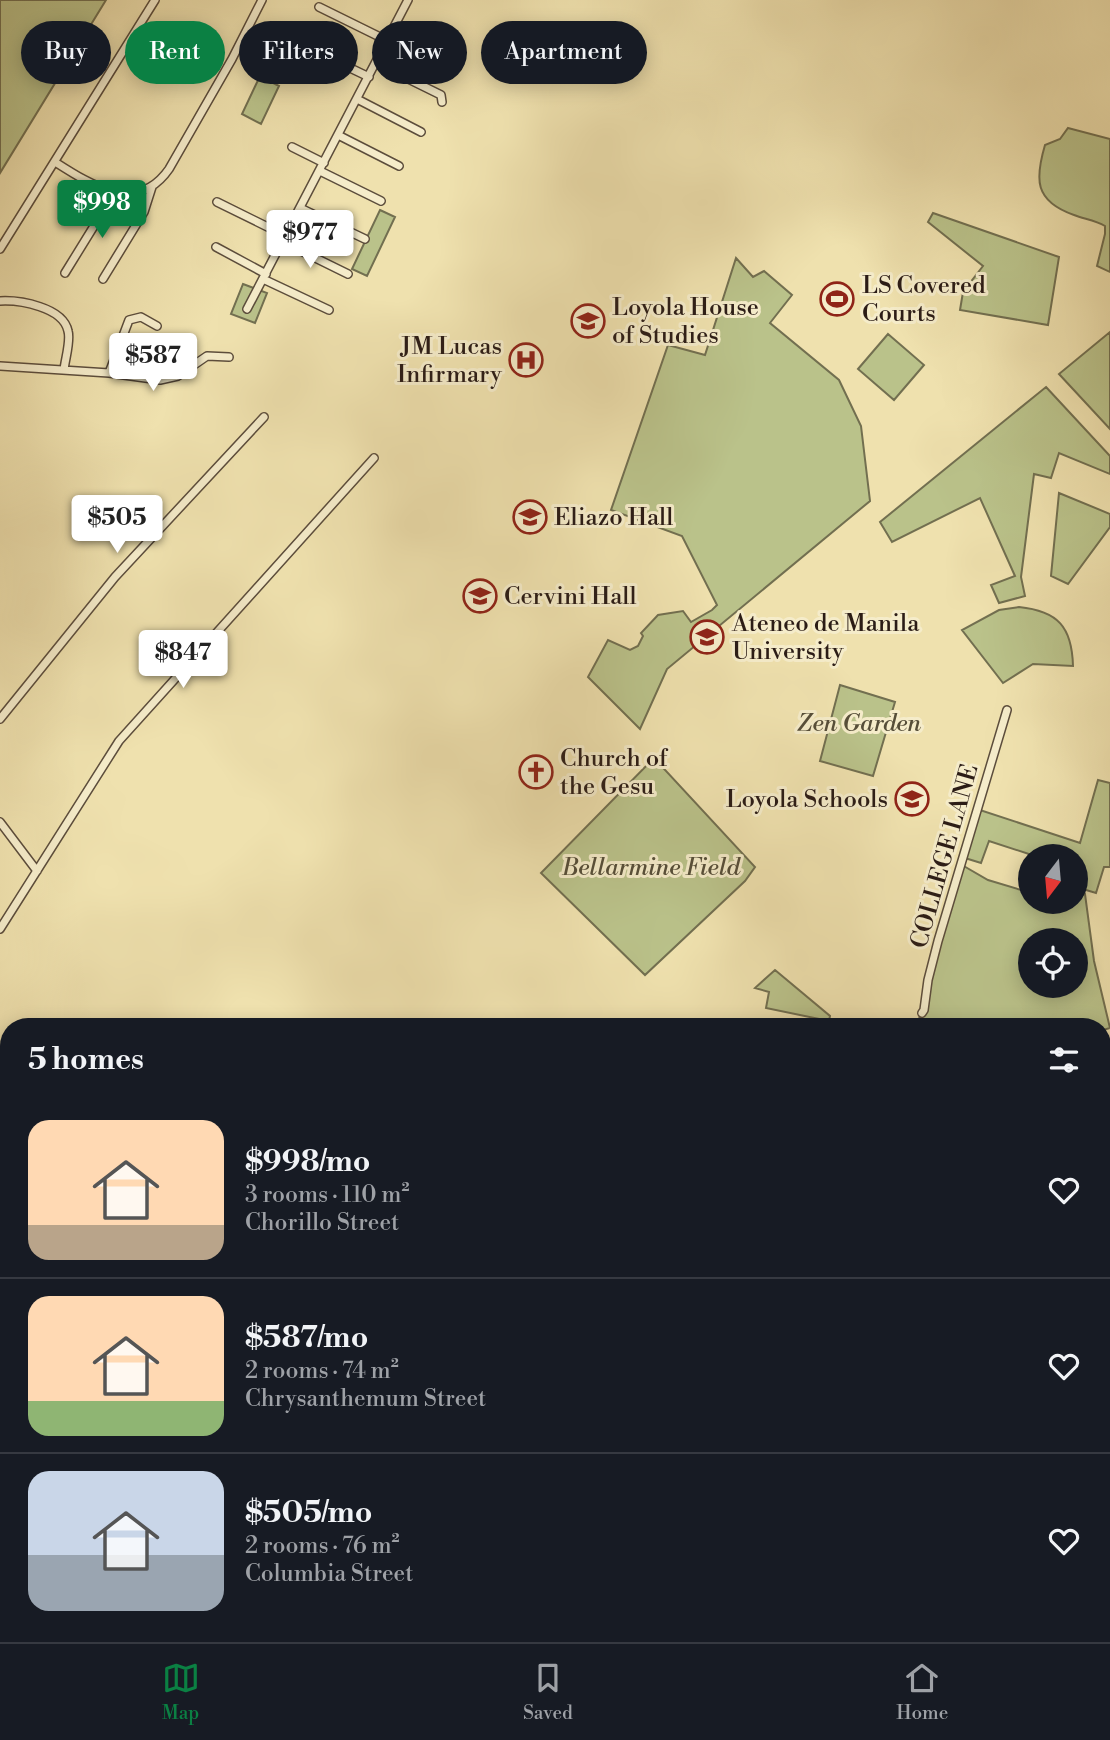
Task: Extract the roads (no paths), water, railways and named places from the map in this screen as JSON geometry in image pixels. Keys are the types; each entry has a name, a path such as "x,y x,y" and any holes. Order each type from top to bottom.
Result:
{"street":[{"path":"0,249 155,0"},
{"path":"103,279 144,212 152,187 169,169 232,59 262,0"},
{"path":"398,0 407,2 398,21"},
{"path":"319,7 372,33"},
{"path":"247,309 372,71"},
{"path":"358,72 369,77"},
{"path":"419,84 441,95 442,102"},
{"path":"357,99 421,132"},
{"path":"338,135 399,166"},
{"path":"292,147 324,163"},
{"path":"55,162 96,187 115,192 135,192 152,187"},
{"path":"320,171 381,201"},
{"path":"65,272 115,192"},
{"path":"217,202 348,274"},
{"path":"300,208 365,239"},
{"path":"216,247 329,310"},
{"path":"0,301 18,300 61,318 69,331 64,370"},
{"path":"109,373 129,320 143,317 157,326"},
{"path":"0,366 109,373 160,380 178,376 207,356 229,357"},
{"path":"0,719 115,577 264,417"},
{"path":"0,929 119,741 374,458"},
{"name":"COLLEGE LANE","path":"922,1013 938,941 1007,710"},
{"path":"0,822 37,872"}],"place":[{"name":"LS Covered Courts","path":"837,299"},
{"name":"Loyola House of Studies","path":"588,321"},
{"name":"JM Lucas Infirmary","path":"526,360"},
{"name":"Eliazo Hall","path":"530,517"},
{"name":"Cervini Hall","path":"480,596"},
{"name":"Ateneo de Manila University","path":"707,637"},
{"name":"Church of the Gesu","path":"536,772"},
{"name":"Loyola Schools","path":"912,799"}],"park label":[{"name":"Zen Garden","path":"859,723"},
{"name":"Bellarmine Field","path":"651,867"}]}
